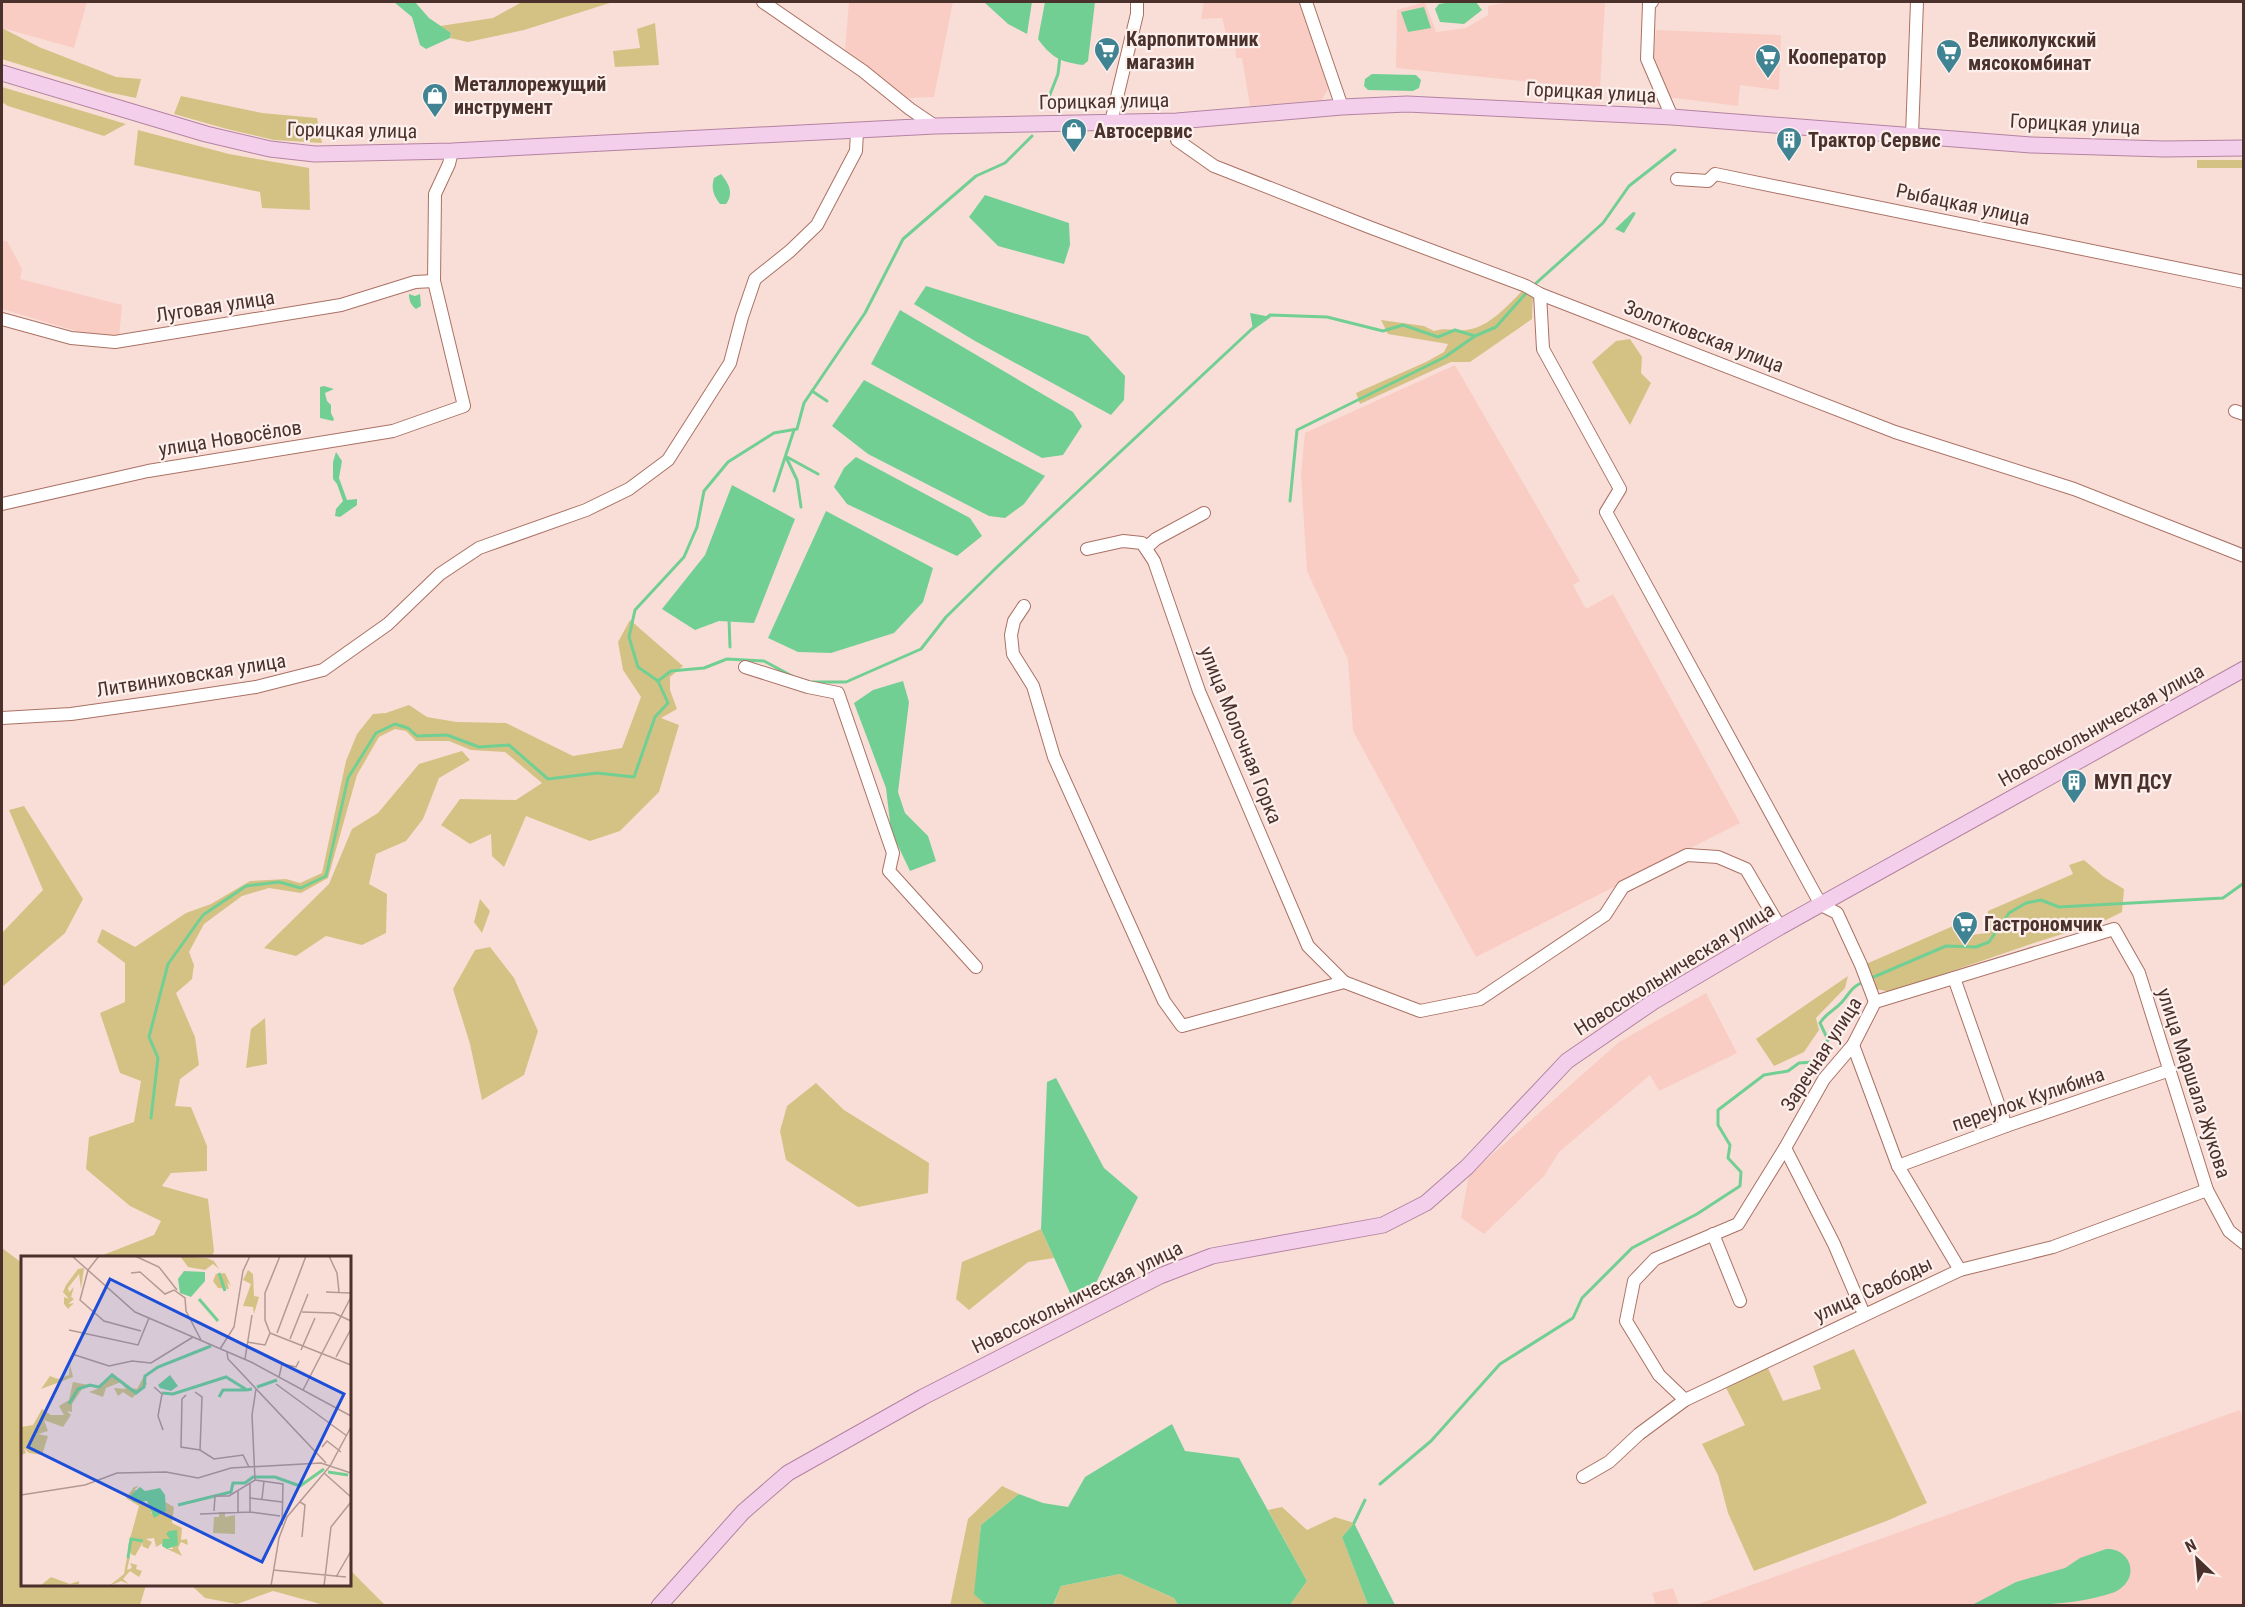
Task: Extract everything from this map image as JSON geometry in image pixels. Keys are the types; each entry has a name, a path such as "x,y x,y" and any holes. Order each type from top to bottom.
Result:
{"main road":[{"name":"Горицкая улица","path":"2,73 206,134 270,149 331,154 452,151 935,126 1177,121 1407,104 1672,117 2031,145 2244,148"},
{"name":"Новосокольническая улица","path":"659,1605 743,1512 788,1473 923,1397 1160,1276 1212,1256 1383,1225 1426,1203 1467,1167 1567,1061 1653,1002 1780,927 2244,669"}],"street":[{"path":"763,2 863,71 935,126"},
{"path":"1111,122 1137,14 1137,2"},
{"path":"1306,2 1342,107"},
{"path":"1652,2 1649,4 1647,59 1672,117"},
{"path":"1912,135 1917,2"},
{"name":"Золотковская улица","path":"1177,121 1177,140 1214,166 1895,432 2074,489 2244,556"},
{"name":"Литвиниховская улица","path":"2,718 70,714 170,700 256,687 323,670 388,624 440,574 479,548 586,510 629,489 668,460 730,363 742,317 756,279 817,225 856,151 857,131"},
{"path":"434,281 435,194 449,164 452,151"},
{"name":"Рыбацкая улица","path":"1677,179 1708,181 1715,174 2244,282"},
{"name":"Луговая улица","path":"2,319 71,338 115,342 341,305 416,282 434,281"},
{"name":"улица Новосёлов","path":"2,504 148,471 393,431 464,406 434,281"},
{"path":"1534,291 1543,349 1620,489 1606,512 1821,905 1837,913 1875,1002"},
{"path":"1087,549 1123,541 1142,543 1146,548 1156,538 1204,513"},
{"name":"улица Молочная Горка","path":"1146,548 1154,561 1199,692 1308,946 1344,982"},
{"path":"1024,606 1014,621 1011,635 1013,654 1033,686 1054,757 1164,1000 1182,1026 1344,982 1420,1011 1480,999 1605,915 1623,887 1687,855 1718,857 1746,869 1780,927"},
{"path":"745,667 808,687 838,693 893,853 889,871 976,967"},
{"name":"Заречная улица","path":"1685,1401 1659,1375 1626,1321 1634,1281 1655,1259 1738,1224 1824,1079 1852,1045 1875,1002 2114,929"},
{"name":"улица Маршала Жукова","path":"2114,929 2139,973 2207,1190 2229,1231 2244,1243"},
{"path":"1954,978 2006,1126"},
{"path":"1852,1045 1898,1166 1960,1270"},
{"name":"переулок Кулибина","path":"1898,1166 2170,1070"},
{"path":"1785,1148 1834,1244 1864,1314"},
{"name":"улица Свободы","path":"1583,1477 1609,1462 1639,1434 1685,1401 1864,1314 1960,1270 2054,1247 2207,1190"},
{"path":"1713,1234 1740,1301"}],"shaded area":[{"path":"2,2 87,2 74,48 2,28"},
{"path":"394,2 415,2 429,18 451,33 450,38 426,49 420,45 412,17"},
{"path":"522,2 613,2 524,30 468,42 450,38 451,33 440,26 493,18"},
{"path":"849,2 953,2 934,97 908,98 845,50"},
{"path":"984,2 1032,2 1027,34 1008,24"},
{"path":"1045,2 1095,2 1088,61 1083,65 1057,58 1038,39"},
{"path":"1204,2 1303,2 1328,89 1322,100 1250,106 1242,58 1236,58 1235,45 1229,45 1222,18 1201,19"},
{"path":"1425,2 1436,32 1466,28 1488,15 1488,6 1509,2 1605,2 1600,89 1396,68 1397,10"},
{"path":"1476,2 1482,10 1464,24 1440,22 1435,9 1439,4"},
{"path":"1424,7 1431,28 1408,32 1401,12"},
{"path":"655,23 659,65 615,67 613,51 640,48 637,29"},
{"path":"2,28 39,47 116,77 141,79 136,98 107,92 2,59"},
{"path":"1656,30 1781,35 1779,90 1740,85 1738,106 1667,97 1653,57"},
{"path":"1372,74 1416,75 1421,80 1419,88 1413,91 1368,90 1364,86 1365,79"},
{"path":"2,87 126,124 104,136 8,106 2,102"},
{"path":"181,96 262,113 317,118 322,143 274,140 174,114"},
{"path":"138,130 229,154 309,168 310,210 262,208 260,192 134,165"},
{"path":"2197,160 2243,160 2243,168 2197,168"},
{"path":"721,174 730,189 730,196 726,204 720,204 713,191 714,178"},
{"path":"985,195 1069,223 1070,245 1064,264 998,246 969,217"},
{"path":"1633,212 1636,213 1624,233 1615,229"},
{"path":"2,241 7,241 22,269 20,279 122,305 119,338 93,336 2,309"},
{"path":"926,286 1088,336 1125,376 1124,400 1111,415 975,341 914,304"},
{"path":"1524,289 1533,295 1532,319 1470,362 1451,362 1360,404 1356,393 1426,362 1444,352 1448,344 1388,334 1381,320 1424,326 1434,331 1474,328 1491,320"},
{"path":"409,294 415,296 420,294 421,306 416,309 414,307"},
{"path":"900,310 1073,412 1082,426 1063,455 1042,458 871,364"},
{"path":"1250,313 1271,317 1253,330"},
{"path":"1630,339 1642,357 1641,373 1651,383 1630,425 1592,362 1616,341"},
{"path":"1455,365 1580,581 1573,585 1586,609 1613,594 1740,823 1476,957 1353,731 1348,660 1307,571 1301,474 1305,433"},
{"path":"864,380 1045,476 1024,504 1005,518 989,516 868,454 832,426"},
{"path":"320,387 334,389 325,393 331,405 333,421 320,418"},
{"path":"336,452 342,461 339,478 347,500 357,499 357,505 340,517 335,516 336,509 343,501 333,479 333,462"},
{"path":"856,457 970,518 982,536 957,556 847,504 834,487 844,468"},
{"path":"732,485 795,519 754,623 719,621 695,630 662,609 705,555"},
{"path":"826,511 933,568 923,602 894,633 831,653 798,652 768,638"},
{"path":"630,620 683,666 670,677 670,690 677,709 661,718 679,725 659,792 620,831 590,841 526,816 504,867 492,856 491,834 470,844 441,825 460,799 516,800 542,783 505,752 471,750 449,741 416,741 406,731 395,729 379,737 357,775 328,878 301,893 269,888 242,896 204,924 189,952 194,965 192,979 176,993 195,1037 199,1065 180,1079 175,1106 191,1107 207,1146 207,1171 171,1173 162,1186 208,1199 214,1251 212,1256 101,1256 154,1235 161,1221 130,1206 86,1169 89,1137 134,1122 141,1081 120,1073 100,1013 125,1002 125,963 97,942 102,929 135,947 186,913 211,904 250,881 286,879 300,883 322,873 346,761 357,734 373,714 386,713 409,705 427,717 457,722 506,723 573,756 622,748 641,697 623,670 618,642"},
{"path":"903,681 909,702 898,792 905,813 928,836 936,861 910,871 891,831 886,788 854,703 873,690"},
{"path":"462,751 470,760 439,778 423,819 406,841 376,854 369,884 387,894 386,933 362,945 326,936 296,956 264,948 329,884 352,829 378,813 419,764"},
{"path":"24,806 83,899 65,933 2,987 2,933 43,890 9,810"},
{"path":"2084,860 2104,877 2124,889 2122,912 2104,921 1891,992 1876,989 1866,964 1960,923 1972,935 1986,933 1988,911 2073,874 2069,865"},
{"path":"480,899 490,911 482,933 474,922"},
{"path":"490,947 514,978 538,1031 524,1075 482,1100 470,1044 453,989 475,950"},
{"path":"1848,976 1845,988 1816,1018 1819,1030 1804,1052 1774,1066 1756,1039"},
{"path":"1706,993 1737,1053 1659,1091 1650,1075 1559,1152 1544,1176 1484,1234 1461,1218 1469,1175 1619,1042"},
{"path":"265,1018 267,1064 246,1068 251,1029"},
{"path":"1056,1078 1104,1168 1138,1197 1093,1289 1070,1293 1041,1229 1047,1082"},
{"path":"816,1083 844,1110 929,1163 928,1193 858,1207 786,1160 780,1131 787,1106"},
{"path":"1041,1229 1054,1258 1028,1262 969,1310 956,1299 962,1262"},
{"path":"2,1248 21,1262 21,1586 146,1586 140,1605 2,1605"},
{"path":"1854,1349 1927,1503 1889,1520 1754,1571 1728,1513 1718,1475 1702,1444 1745,1425 1725,1386 1767,1366 1783,1401 1821,1389 1813,1366"},
{"path":"2240,1410 2243,1418 2243,1605 1693,1606"},
{"path":"1172,1424 1185,1451 1239,1458 1307,1581 1290,1605 1178,1605 1174,1598 1120,1574 1061,1586 1053,1605 986,1605 974,1594 981,1525 1019,1494 1043,1503 1068,1507 1085,1477"},
{"path":"1002,1486 1019,1494 981,1525 975,1594 986,1605 950,1606 968,1519"},
{"path":"1282,1507 1307,1530 1335,1517 1354,1523 1342,1537 1368,1605 1290,1605 1307,1581 1268,1510"},
{"path":"1354,1523 1395,1605 1368,1605 1342,1537"},
{"path":"2106,1549 2121,1553 2130,1564 2129,1579 2115,1592 2063,1603 1972,1605 2016,1582 2065,1568 2080,1558"},
{"path":"351,1571 384,1604 324,1605 273,1591 237,1604 205,1598 192,1586 351,1586"},
{"path":"1120,1574 1174,1598 1178,1605 1053,1606 1061,1586"},
{"path":"1673,1588 1679,1605 1656,1605 1652,1593"}],"waterway":[{"path":"1049,97 1058,74 1060,56"},
{"path":"151,1118 158,1058 149,1037 168,964 203,915 246,886 279,882 301,888 326,876 348,778 376,733 395,724 408,728 417,736 447,735 479,747 509,745 548,779 597,773 634,777 655,717 668,703 658,681 638,667 629,637 635,610 684,557 697,527 704,491 728,462 774,433 797,429 804,403 865,313 903,239 976,176 1005,163 1032,136"},
{"path":"1534,285 1603,223 1629,186 1675,150"},
{"path":"1265,319 1270,315 1327,317 1383,331 1403,325 1438,337 1455,330 1475,336 1496,327 1527,292"},
{"path":"812,682 846,682 921,649 946,617 997,567 1255,326"},
{"path":"1290,501 1297,430 1445,357 1475,336"},
{"path":"812,391 827,401"},
{"path":"774,491 794,430"},
{"path":"786,457 797,480 801,507"},
{"path":"787,457 818,474"},
{"path":"729,619 730,647"},
{"path":"658,681 671,671 704,668 727,659 764,661 792,676"},
{"path":"1869,979 1946,946 1976,947 1989,942 2009,913 2026,903 2041,900 2059,907 2223,898 2244,883"},
{"path":"1380,1484 1431,1441 1500,1364 1573,1318 1582,1298 1632,1248 1697,1214 1740,1186 1741,1172 1728,1158 1730,1145 1718,1125 1718,1110 1764,1075 1788,1071 1799,1063 1813,1062 1828,1040 1820,1023 1853,988 1863,982"},
{"path":"1354,1523 1365,1500"}],"place":[{"name":"Карпопитомник магазин","path":"1107,73"},
{"name":"Великолукский мясокомбинат","path":"1949,75"},
{"name":"Кооператор","path":"1768,80"},
{"name":"Металлорежущий инструмент","path":"435,119"},
{"name":"Автосервис","path":"1074,154"},
{"name":"Трактор Сервис","path":"1789,163"},
{"name":"МУП ДСУ","path":"2074,805"},
{"name":"Гастрономчик","path":"1965,947"}]}
